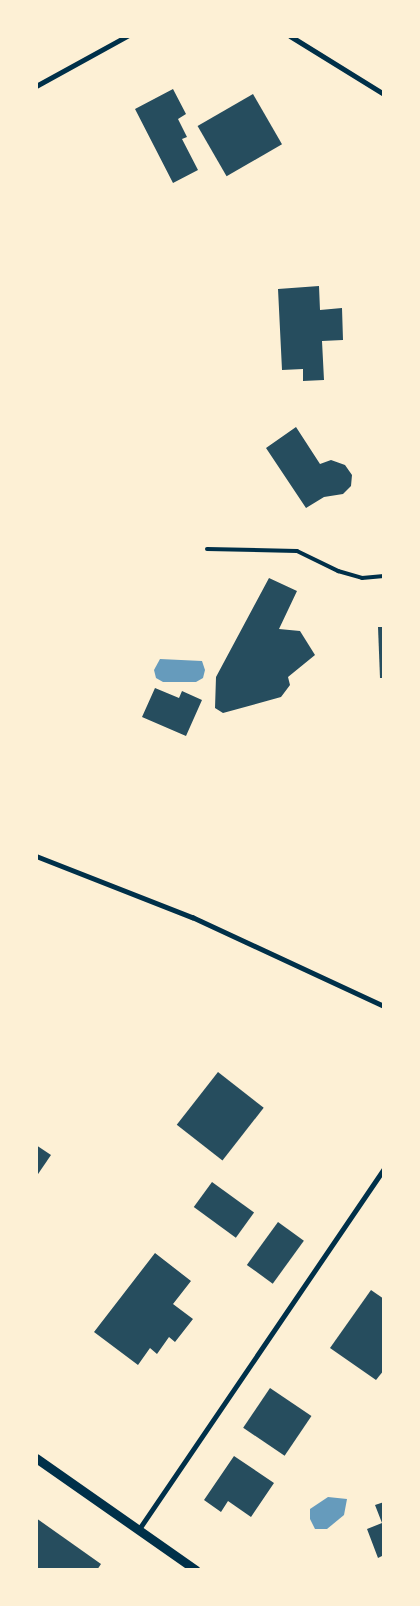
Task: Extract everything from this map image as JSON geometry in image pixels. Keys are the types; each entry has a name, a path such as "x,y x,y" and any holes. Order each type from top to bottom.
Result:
{"street":[{"path":"36,86 127,36"},
{"path":"290,36 384,94"},
{"path":"36,856 192,917 384,1006"},
{"path":"139,1530 384,1169"},
{"path":"36,1458 196,1570"}],"lane":[{"path":"207,549 297,551 354,576 384,576"}],"water":[{"path":"160,659 202,661 205,670 203,678 196,682 163,682 156,678 154,670"},
{"path":"328,1497 347,1499 344,1515 327,1529 315,1529 310,1519 310,1509"}],"building":[{"path":"173,89 186,114 178,119 187,137 182,139 198,170 173,183 135,109"},
{"path":"253,94 282,144 227,176 198,126"},
{"path":"319,286 320,310 342,308 343,340 322,341 324,380 303,381 303,369 282,370 278,289"},
{"path":"296,427 320,464 331,460 345,465 352,475 351,486 343,494 324,497 306,508 266,448"},
{"path":"269,578 297,591 279,629 300,631 315,655 288,677 290,685 281,697 223,713 215,708 216,677"},
{"path":"378,627 384,627 384,678 380,678"},
{"path":"155,688 179,698 182,691 202,700 186,736 142,717"},
{"path":"218,1072 264,1108 222,1161 177,1125"},
{"path":"36,1145 51,1155 36,1177"},
{"path":"212,1182 254,1213 236,1238 194,1207"},
{"path":"278,1222 304,1241 273,1284 247,1265"},
{"path":"155,1253 191,1281 173,1304 193,1319 175,1342 169,1337 157,1354 150,1348 138,1365 94,1332"},
{"path":"371,1290 384,1299 384,1370 376,1380 330,1348"},
{"path":"270,1388 311,1416 285,1456 243,1428"},
{"path":"234,1456 274,1483 251,1517 228,1501 221,1512 204,1500"},
{"path":"384,1502 384,1555 378,1558 367,1529 382,1523 375,1505"},
{"path":"36,1518 101,1564 97,1570 36,1570"}]}
